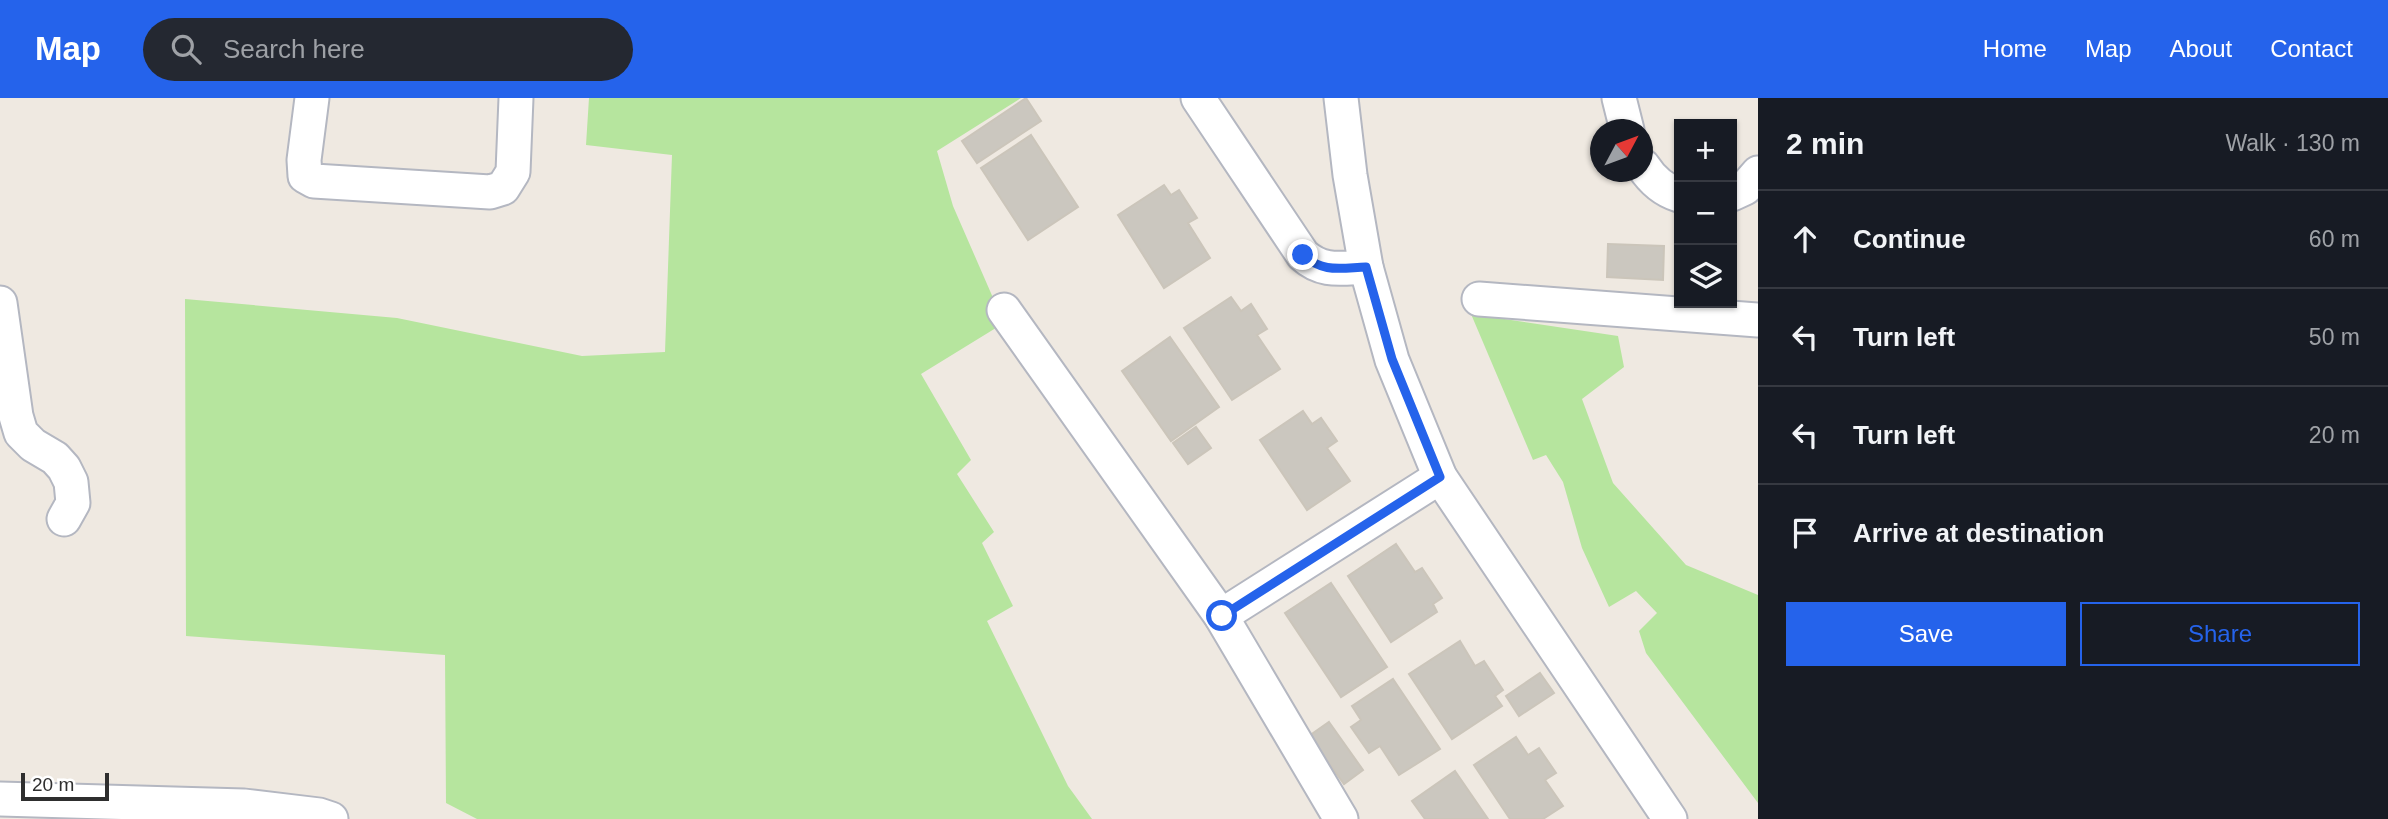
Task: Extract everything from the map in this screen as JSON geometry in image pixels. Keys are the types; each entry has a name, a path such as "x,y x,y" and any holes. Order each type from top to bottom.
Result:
{"street":[{"path":"312,98 304,160 305,176 314,181 490,192 503,188 513,172 516,98"},
{"path":"1198,98 1303,255 1314,265 1328,268 1366,267"},
{"path":"1341,98 1350,175 1366,267 1392,359 1440,477 1670,819"},
{"path":"1619,98 1624,119"},
{"path":"1737,192 1745,188 1758,173"},
{"path":"1653,180 1674,194"},
{"path":"1479,299 1758,320"},
{"path":"0,303 3,348 21,433 33,445 55,458 71,482 73,503 64,519"},
{"path":"1004,310 1222,616 1341,819"},
{"path":"1222,616 1440,477"},
{"path":"0,799 244,806 319,815 331,819"}],"green space":[{"path":"589,98 1021,98 937,151 953,206 1004,323 921,374 971,460 957,474 994,532 982,543 1013,606 987,621 1068,786 1092,819 477,819 446,803 445,655 186,636 185,299 397,318 582,356 665,352 672,155 586,145"},
{"path":"1471,314 1618,336 1624,367 1582,399 1613,483 1686,565 1758,595 1758,803 1646,653 1639,631 1657,613 1636,591 1609,607 1582,548 1563,482 1546,455 1533,460"}],"building":[{"path":"1026,98 1041,121 977,163 962,141"},
{"path":"1031,135 1078,207 1028,240 981,168"},
{"path":"1164,185 1171,195 1179,190 1197,218 1188,223 1210,258 1164,288 1118,215"},
{"path":"1608,244 1664,246 1663,280 1607,277"},
{"path":"1231,297 1241,311 1251,304 1267,329 1257,335 1280,369 1232,400 1184,328"},
{"path":"1170,337 1219,407 1171,441 1122,371"},
{"path":"1303,411 1312,424 1321,418 1337,441 1327,448 1350,481 1307,510 1260,440"},
{"path":"1196,427 1211,448 1188,464 1173,443"},
{"path":"1396,544 1415,572 1422,568 1442,598 1433,604 1437,612 1391,642 1348,576"},
{"path":"1331,583 1387,667 1341,697 1285,613"},
{"path":"1460,641 1475,666 1484,661 1503,690 1495,696 1502,706 1452,739 1409,674"},
{"path":"1540,673 1554,693 1519,716 1506,696"},
{"path":"1393,679 1440,749 1399,775 1380,746 1369,753 1351,727 1361,720 1352,706"},
{"path":"1329,722 1363,770 1344,784 1309,736"},
{"path":"1516,737 1528,755 1539,748 1556,773 1545,780 1563,806 1543,819 1510,819 1474,765"},
{"path":"1455,771 1488,819 1425,819 1412,801"}],"route":[{"path":"1222,616 1440,477 1392,359 1366,267 1328,268 1314,265 1303,255"}]}
